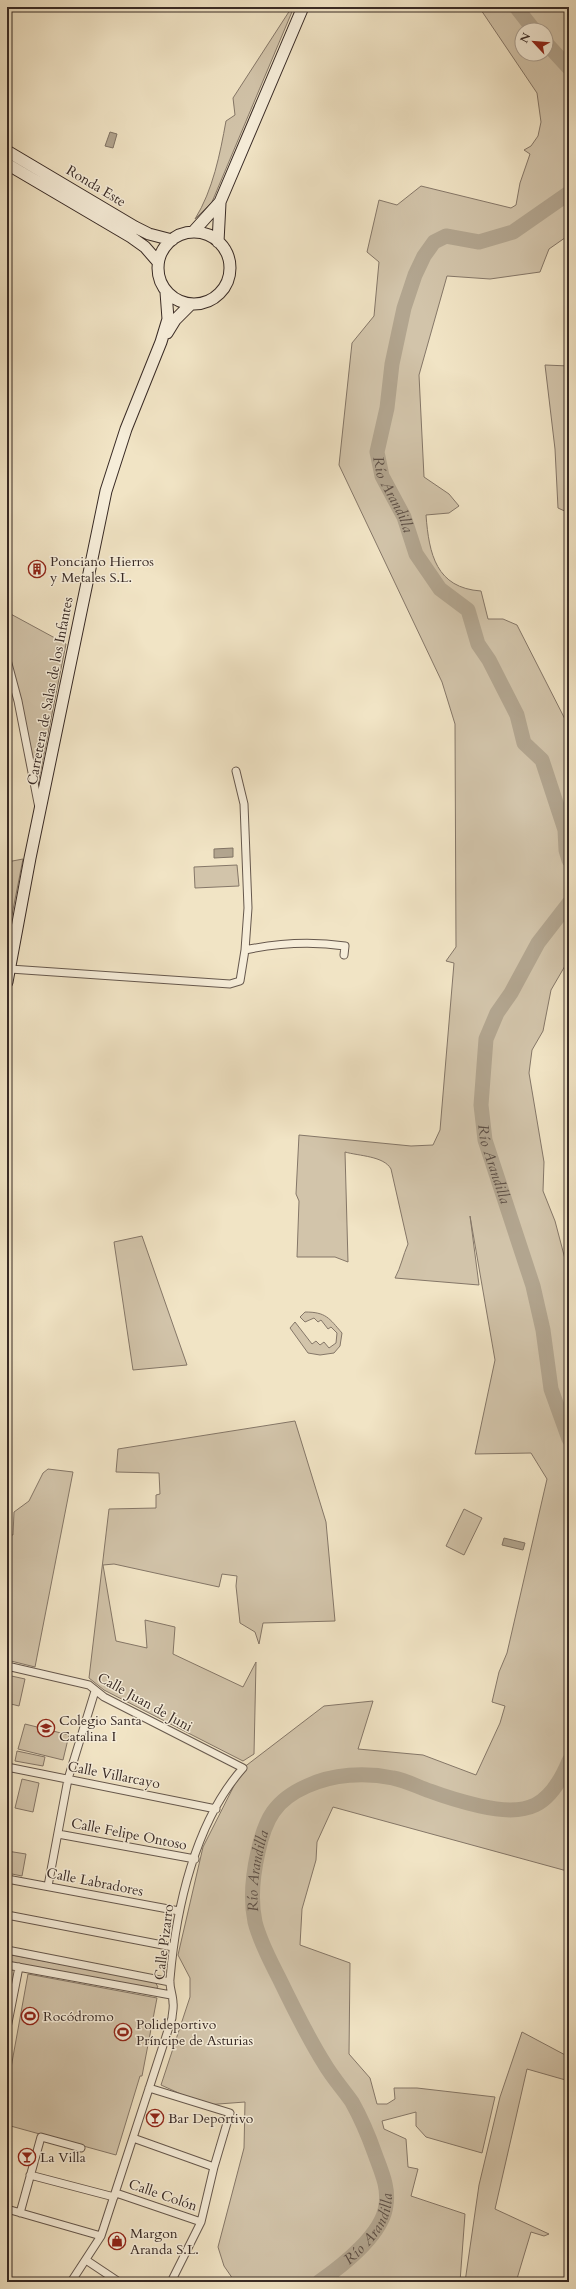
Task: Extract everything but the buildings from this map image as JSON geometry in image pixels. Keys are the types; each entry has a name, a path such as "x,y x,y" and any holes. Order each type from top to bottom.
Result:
{"main road":[{"path":"193,232 220,202 303,7"},
{"name":"Ronda Este","path":"7,151 135,227 149,234 172,240"},
{"name":"Ronda Este","path":"7,164 131,237 145,247 158,262"},
{"path":"218,242 220,202"},
{"path":"193,232 206,235 218,242 225,249 229,263 228,278 224,287 210,300 191,304 178,300 166,292 158,273 158,262 163,250 172,240 179,235 193,232"},
{"name":"Carretera de Salas de los Infantes","path":"7,982 110,477 126,429 161,342 168,319 166,292"},
{"name":"Carretera de Salas de los Infantes","path":"161,342 175,320 191,304"}],"street":[{"path":"7,660 18,701 40,816"},
{"path":"10,969 230,984 240,981 245,950 248,908 244,804 236,772"},
{"path":"245,950 275,944 325,943 345,946 344,954"},
{"name":"Calle Juan de Juni","path":"7,1666 89,1685 95,1691 243,1768"},
{"path":"48,1886 68,1779 95,1691"},
{"name":"Calle Villarcayo","path":"7,1768 216,1809"},
{"name":"Calle Pizarro","path":"71,2282 101,2236 172,2018 173,2003 170,1982 173,1947 179,1911 195,1859 228,1785 243,1768"},
{"name":"Calle Felipe Ontoso","path":"58,1834 195,1859"},
{"name":"Calle Labradores","path":"7,1879 179,1911"},
{"path":"7,1915 173,1947"},
{"path":"7,1950 170,1982"},
{"path":"7,1965 171,1995"},
{"path":"7,2028 19,1967"},
{"path":"149,2088 230,2113 214,2167 202,2222 171,2282"},
{"path":"20,2213 41,2137 81,2148"},
{"path":"133,2138 214,2167"},
{"name":"Calle Colón","path":"30,2174 115,2195 202,2222"},
{"path":"7,2210 101,2236"},
{"path":"86,2260 119,2282"}],"shaded area":[{"path":"292,7 294,7 212,202 195,219 207,196 211,184 226,121 235,115 233,98"},
{"path":"479,7 569,7 569,235 549,249 540,272 490,279 447,276 419,375 424,477 449,494 459,506 449,513 426,515 427,529 433,555 445,576 454,583 466,588 481,591 488,619 503,619 517,625 569,727 569,959 551,990 543,1031 532,1050 529,1073 544,1162 543,1191 555,1221 569,1274 569,1864 567,1871 333,1807 317,1842 316,1860 302,1909 300,1945 350,1963 349,2054 370,2078 377,2104 387,2104 395,2099 394,2088 417,2088 495,2097 482,2153 426,2137 416,2126 416,2112 382,2121 384,2129 406,2139 408,2167 418,2169 411,2196 465,2214 460,2282 235,2282 224,2266 218,2247 244,2148 245,2102 205,2105 161,2085 190,1997 190,1978 178,1955 203,1847 243,1768 324,1706 373,1701 358,1749 423,1755 476,1775 500,1723 505,1706 492,1702 499,1672 507,1653 547,1479 531,1453 475,1454 495,1360 470,1216 479,1285 395,1278 408,1244 391,1169 388,1165 383,1161 371,1157 345,1152 348,1262 335,1257 297,1257 299,1201 296,1194 299,1135 411,1146 433,1145 440,1130 454,963 446,961 456,947 455,724 442,682 339,465 352,343 374,316 379,262 367,252 379,200 397,205 421,186 511,208 516,205 520,183 530,154 524,150 531,146 538,136 541,122 537,93 516,62 554,62 554,22 514,22 514,59"},
{"path":"110,132 117,134 113,148 105,146"},
{"path":"545,365 569,366 569,513 558,508 555,449"},
{"path":"7,612 66,644 38,784 36,781 18,688 7,654"},
{"path":"233,848 233,857 214,858 214,849"},
{"path":"23,859 7,940 7,862"},
{"path":"237,865 239,886 195,888 194,867"},
{"path":"142,1236 187,1365 133,1370 114,1242"},
{"path":"305,1312 323,1315 334,1323 342,1333 340,1346 334,1353 320,1355 308,1353 290,1328 295,1322 312,1344 316,1341 320,1345 324,1342 329,1348 336,1343 337,1333 331,1327 328,1329 321,1320 318,1322 314,1318 305,1322 300,1317"},
{"path":"295,1421 326,1522 335,1621 263,1623 259,1644 255,1632 240,1623 236,1586 237,1576 222,1574 219,1587 114,1564 103,1565 116,1641 147,1648 145,1620 175,1627 173,1654 243,1687 256,1662 254,1754 243,1761 104,1690 89,1678 109,1509 156,1508 156,1495 160,1494 159,1473 116,1472 118,1449"},
{"path":"48,1469 73,1472 35,1667 7,1660 7,1535 13,1535 14,1512 29,1501 43,1473"},
{"path":"464,1509 482,1518 464,1555 446,1546"},
{"path":"504,1538 525,1543 523,1550 502,1545"},
{"path":"7,1675 25,1679 19,1706 7,1703"},
{"path":"25,1724 69,1735 63,1760 18,1749"},
{"path":"17,1751 45,1757 43,1766 15,1761"},
{"path":"22,1779 39,1783 33,1812 15,1808"},
{"path":"7,1851 26,1854 22,1876 7,1873"},
{"path":"7,1954 155,1982 158,1987 154,1990 7,1962"},
{"path":"28,1974 157,1998 142,2076 140,2076 116,2155 7,2125 7,2090"},
{"path":"522,2032 569,2057 569,2081 527,2069 495,2209 549,2234 544,2236 531,2232 516,2282 465,2282 479,2185 500,2097"}],"waterway":[{"name":"Río Arandilla","path":"516,7 528,22"},
{"name":"Río Arandilla","path":"554,52 569,68"},
{"name":"Río Arandilla","path":"569,193 513,232 479,242 446,236 434,242 424,256 415,275 404,308 392,364 387,408 377,452 382,476 404,517 416,554 440,589 468,610 478,644 489,660 517,715 524,743 542,760 565,830 566,850 569,860"},
{"name":"Río Arandilla","path":"569,903 538,943 511,993 497,1013 486,1039 481,1105 485,1140 533,1286 543,1330 551,1389 569,1439"},
{"name":"Río Arandilla","path":"319,2282 350,2258 370,2238 378,2227 383,2216 387,2198 384,2179 359,2114 327,2068 306,2032 262,1944 257,1929 253,1913 252,1896 256,1860 268,1820 279,1804 296,1792 317,1782 349,1775 371,1775 398,1779 442,1795 480,1806 511,1810 524,1809 535,1805 554,1789 562,1777 569,1761"}],"place":[{"name":"Ponciano Hierros y Metales S.L.","path":"37,569"},
{"name":"Colegio Santa Catalina I","path":"46,1728"},
{"name":"Rocódromo","path":"30,2016"},
{"name":"Polideportivo Príncipe de Asturias","path":"123,2032"},
{"name":"Bar Deportivo","path":"155,2118"},
{"name":"La Villa","path":"27,2157"},
{"name":"Margon Aranda S.L.","path":"117,2241"}]}
